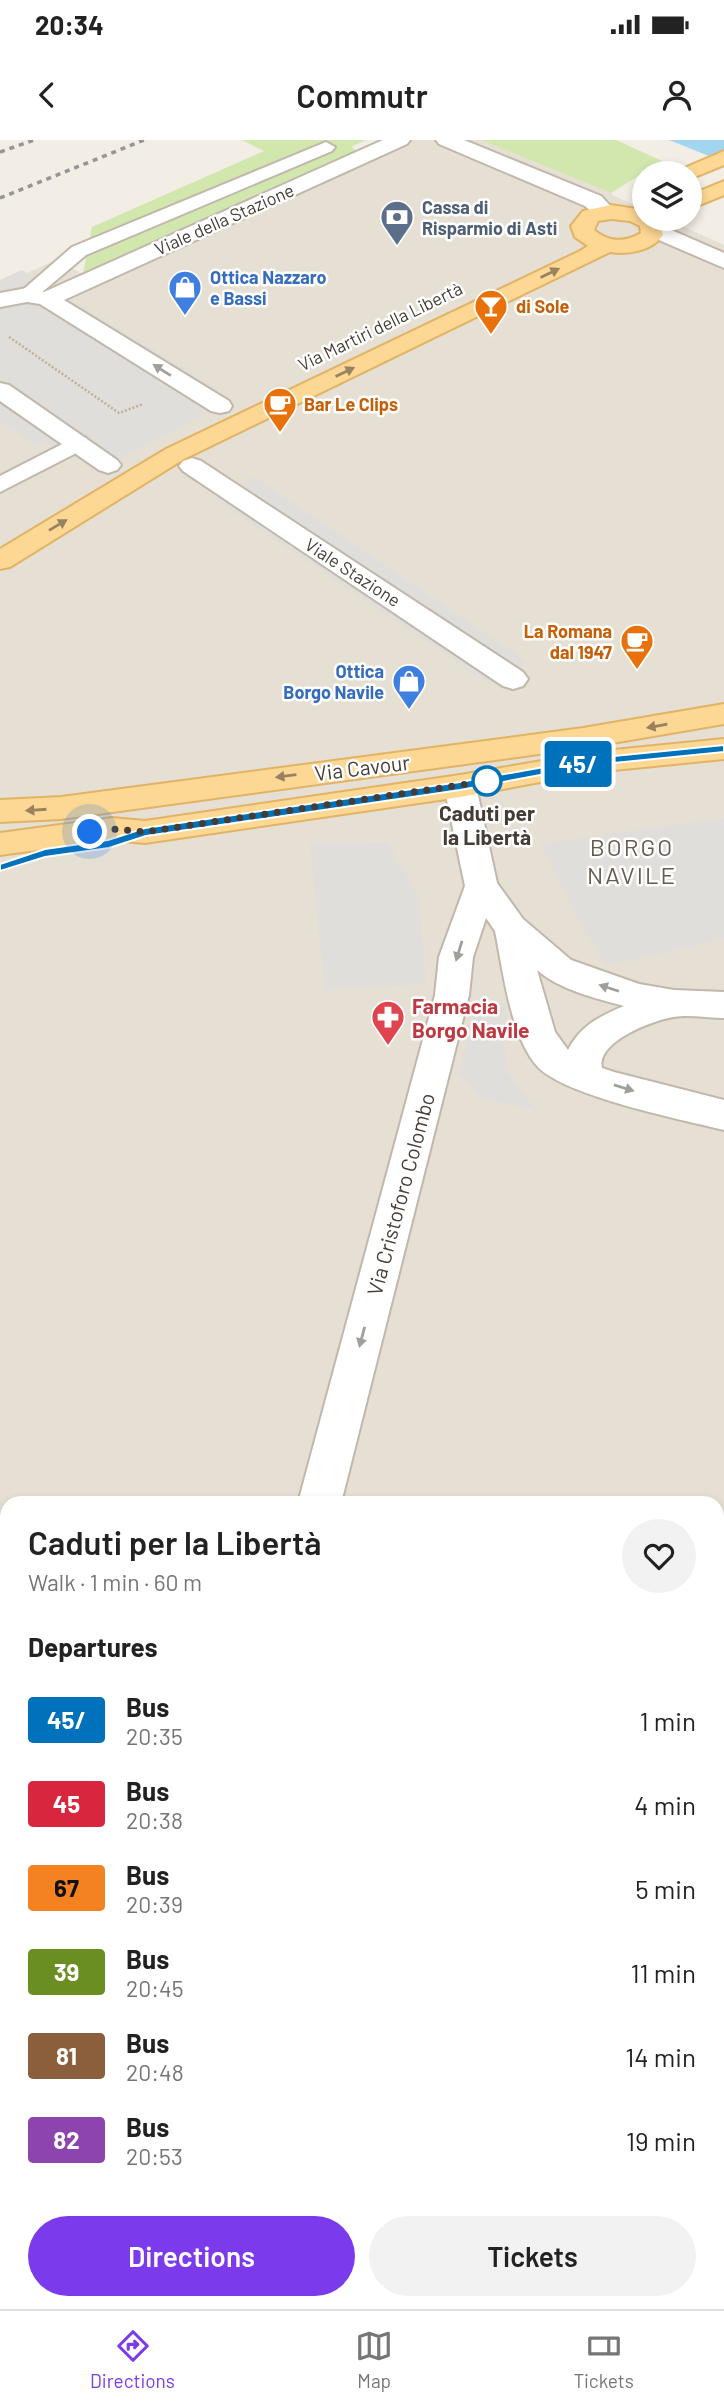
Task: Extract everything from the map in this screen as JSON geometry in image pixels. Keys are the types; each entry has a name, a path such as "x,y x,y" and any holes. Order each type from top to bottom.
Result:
{"main road":[{"path":"702,167 724,157"},
{"path":"702,197 724,187"},
{"path":"632,200 585,221 583,232 587,237 606,245 629,246 648,231"},
{"path":"609,212 632,215"},
{"path":"557,242 583,232"},
{"path":"0,561 175,454 606,245"},
{"path":"97,472 231,400"},
{"path":"0,533 43,506"},
{"name":"Via Cavour","path":"0,811 61,807 583,738 724,714"},
{"name":"Via Cavour","path":"0,844 113,829 145,832 460,786 594,762 724,749"},
{"path":"0,867 45,853 109,844 145,832"}],"street":[{"name":"Viale della Stazione","path":"0,300 37,297 400,140"},
{"path":"446,140 593,201 609,212"},
{"path":"656,231 715,256"},
{"path":"37,297 231,400"},
{"path":"0,390 78,443 97,472"},
{"name":"Viale Stazione","path":"192,466 513,679"},
{"path":"460,786 481,886 512,928 559,969 615,991 674,1003 724,1004"},
{"name":"Via Cristoforo Colombo","path":"321,1496 452,995 456,957 481,886"},
{"path":"512,928 536,1030 551,1057 589,1078 724,1115"},
{"path":"589,1078 583,1062 588,1046 594,1040 623,1020 674,1003"}],"lane":[{"path":"37,297 79,251 326,147"},
{"path":"0,485 78,443"}],"shaded area":[{"path":"378,140 481,140 632,204 632,231 693,231 724,245 724,1496 0,1496 0,285 56,260 83,274 244,212"},
{"path":"22,270 217,389 220,406 108,465 71,457 53,444 33,443 0,422 0,280"},
{"path":"254,477 528,662 489,684 215,499"},
{"path":"724,818 724,939 606,966 575,913 541,844"},
{"path":"387,842 419,898 426,984 325,990 310,843"},
{"path":"478,999 508,1004 503,1037 508,1073 536,1110 480,1098 459,1073"}],"green space":[{"path":"242,140 366,140 351,147 358,151 83,274 92,227 264,151"},
{"path":"481,140 616,140 662,161 632,161 632,180 611,193"}],"water":[{"path":"669,140 724,140 724,162"}],"railway":[{"path":"0,152 34,140"},
{"path":"0,198 144,140"}],"bus line":[{"name":"45/","path":"0,867 45,853 109,844 145,832 460,786 594,762 724,749"}],"place":[{"name":"Cassa di Risparmio di Asti","path":"397,247"},
{"name":"Ottica Nazzaro e Bassi","path":"185,317"},
{"name":"di Sole","path":"491,336"},
{"name":"Bar Le Clips","path":"280,434"},
{"name":"La Romana dal 1947","path":"637,671"},
{"name":"Ottica Borgo Navile","path":"409,711"},
{"name":"Caduti per la Libertà","path":"487,781"},
{"name":"Farmacia Borgo Navile","path":"388,1047"}],"district":[{"name":"BORGO NAVILE","path":"632,860"}],"route":[{"path":"90,832 113,829 145,832 487,781"}]}
